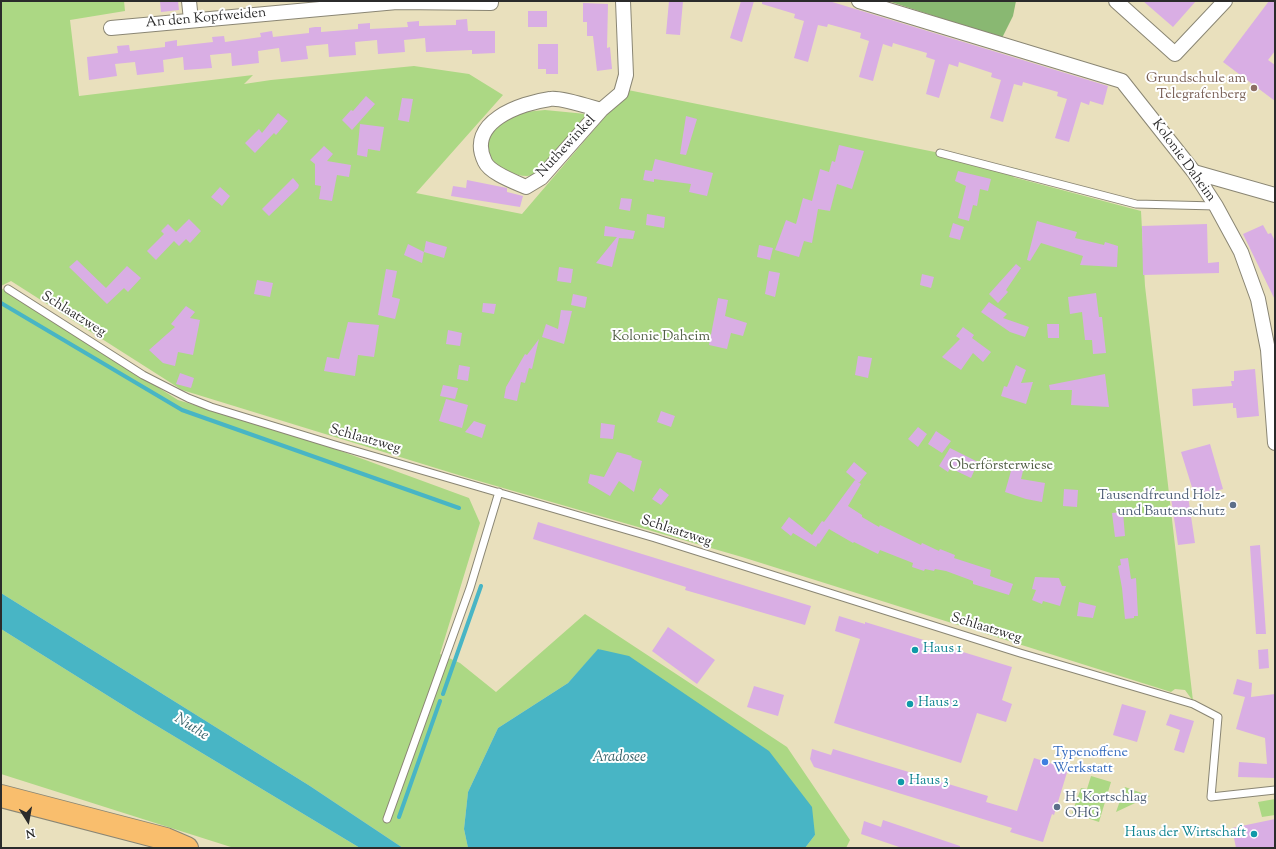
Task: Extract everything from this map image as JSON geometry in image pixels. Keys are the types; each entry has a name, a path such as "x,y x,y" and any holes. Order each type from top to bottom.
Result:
{"highway":[{"path":"1,796 166,839 187,848"}],"street":[{"path":"189,1 191,20"},
{"name":"An den Kopfweiden","path":"111,28 397,2 491,3 491,1"},
{"name":"Nuthewinkel","path":"601,110 552,98 509,110 489,124 480,143 485,163 500,175 526,187 541,178 601,110 621,93 626,75 624,1"},
{"name":"Kolonie Daheim","path":"859,1 1122,82 1194,172 1216,206 1241,252 1258,299 1268,350 1272,375 1275,443"},
{"path":"1116,1 1175,54 1225,1"},
{"path":"1194,172 1275,195"}],"lane":[{"path":"940,153 1136,204 1216,206"},
{"name":"Schlaatzweg","path":"8,289 143,376 188,398 335,445 655,538 1020,653 1193,704 1218,717 1210,797 1275,790"},
{"path":"387,819 470,588 499,492"}],"green space":[{"name":"Kolonie Daheim","path":"1,1 124,1 125,11 70,20 79,96 253,75 244,84 414,66 469,74 503,95 416,193 522,214 628,90 1019,169 1013,177 1141,211 1145,286 1193,701 1185,690 1175,689 1171,692 742,557 465,477 182,390 11,281 1,286"},
{"path":"888,1 1016,1 1013,16 1002,38"},
{"path":"545,110 586,114 568,141 552,161 535,174 527,176 517,175 492,163 487,143 494,128 515,113"},
{"path":"1,288 178,400 330,447 469,498 480,523 440,654 460,663 496,692 585,614 787,747 850,840 846,848 805,848 815,835 599,649 568,683 498,728 468,792 464,829 468,848 403,848 310,786 1,593"},
{"path":"1,629 137,714 360,848 234,848 1,774"},
{"path":"1091,776 1111,782 1099,822 1072,813 1081,788 1087,789"},
{"path":"1125,787 1150,796 1116,812"},
{"path":"1275,799 1275,815 1262,817 1258,802"}],"water":[{"name":"Nuthe","path":"1,593 310,786 403,848 360,848 137,714 1,629"},
{"name":"Aradosee","path":"598,649 629,656 769,751 812,807 815,835 805,848 468,848 464,829 468,792 498,728 568,683"}],"building":[{"path":"160,1 178,1 179,10 161,12"},
{"path":"669,1 683,1 680,35 666,34"},
{"path":"741,1 754,1 742,42 730,38"},
{"path":"762,1 829,1 1108,86 1103,105 1090,101 1089,105 1081,102 1069,142 1055,138 1067,99 1057,96 1058,92 1023,82 1022,86 1014,84 1003,122 990,118 1001,80 991,77 992,73 959,62 958,67 949,64 939,98 926,94 935,60 926,57 927,53 893,43 892,47 883,44 873,81 859,77 869,41 860,38 861,33 828,24 827,27 818,25 808,62 794,58 804,21 794,18 795,14 762,4"},
{"path":"1143,1 1196,1 1173,27"},
{"name":"Grundschule am Telegrafenberg","path":"1269,1 1275,1 1275,51 1268,60 1275,65 1275,101 1223,62"},
{"path":"583,3 608,4 607,48 610,47 612,69 597,71 593,36 587,36 587,22 583,22"},
{"path":"528,11 547,11 547,27 528,27"},
{"path":"467,19 468,31 495,31 495,53 472,54 472,50 426,52 425,38 404,40 405,52 378,54 377,40 355,42 356,55 329,57 328,44 306,46 308,59 281,62 279,48 258,51 259,63 232,66 231,53 210,55 212,68 184,70 183,57 163,60 164,72 137,75 135,62 115,64 117,76 89,80 87,57 118,53 117,46 129,45 130,51 165,47 165,42 177,40 177,46 213,42 212,37 224,36 225,42 261,37 260,33 272,31 273,37 309,33 309,28 315,27 321,27 321,32 358,29 358,24 370,23 370,29 408,27 407,22 419,21 419,26 456,25 456,20"},
{"path":"538,44 558,44 558,74 546,74 546,69 538,69"},
{"path":"366,96 375,104 352,130 342,120 351,110 353,111"},
{"path":"402,98 413,99 409,122 398,120"},
{"path":"278,113 288,121 276,135 274,133 255,153 245,143 259,129 262,133"},
{"path":"686,116 697,119 686,155 680,154"},
{"path":"360,124 384,127 380,151 368,149 367,157 357,155"},
{"path":"839,145 864,151 852,189 837,184 830,211 818,209 812,243 804,241 799,257 775,250 786,220 796,224 803,198 812,201 820,169 829,172 832,161 835,162"},
{"path":"324,146 333,154 327,161 351,165 349,177 337,175 332,201 319,199 321,186 315,185 315,164 310,160"},
{"path":"655,159 713,173 707,196 689,192 691,184 654,179 654,182 643,180 645,170 652,171"},
{"path":"958,171 991,179 988,191 980,189 977,206 973,205 969,221 958,218 966,186 955,181"},
{"path":"293,178 299,185 298,188 269,216 262,209"},
{"path":"467,180 507,188 507,192 523,196 520,207 451,196 453,186 466,188"},
{"path":"220,187 230,196 222,206 211,197"},
{"path":"621,198 632,199 630,211 619,209"},
{"path":"647,214 665,217 664,228 646,225"},
{"path":"189,219 201,231 190,243 186,239 179,246 174,241 156,260 147,251 164,234 161,231 168,224 176,232"},
{"path":"1037,221 1077,232 1075,238 1104,245 1105,242 1118,246 1117,267 1080,265 1083,256 1041,243 1030,261 1027,260"},
{"path":"953,223 964,227 960,240 949,237"},
{"path":"1207,224 1208,263 1219,262 1219,273 1143,275 1142,226"},
{"path":"1263,225 1268,234 1271,233 1275,241 1275,300 1243,234"},
{"path":"605,226 635,231 633,239 619,238 612,267 596,263 617,237 604,236"},
{"path":"426,241 447,247 444,258 424,252"},
{"path":"408,244 424,252 422,263 404,255"},
{"path":"759,245 773,248 770,260 757,257"},
{"path":"77,260 106,288 127,266 141,278 128,292 124,288 107,304 69,267"},
{"path":"1016,264 1021,268 1006,290 1008,292 998,303 989,294"},
{"path":"559,267 573,269 571,283 557,281"},
{"path":"386,269 397,271 392,297 400,299 395,319 378,315"},
{"path":"769,271 780,273 775,297 765,294"},
{"path":"922,274 934,277 931,288 920,285"},
{"path":"257,280 273,283 270,297 254,294"},
{"path":"1096,293 1099,317 1102,317 1106,353 1093,354 1092,340 1085,340 1082,312 1070,314 1068,297"},
{"path":"573,294 587,297 585,308 571,305"},
{"path":"718,298 728,300 725,316 747,323 743,336 731,333 727,349 709,345"},
{"path":"989,302 1007,314 1003,318 1029,327 1025,337 1010,332 981,312"},
{"path":"483,303 496,304 494,314 482,312"},
{"path":"186,306 195,312 190,318 200,320 193,355 178,352 175,366 163,363 149,350 175,327 171,324"},
{"path":"561,310 572,311 564,344 542,337 546,324 558,329"},
{"path":"348,322 379,325 374,357 358,355 355,376 324,371 327,357 339,359"},
{"path":"1047,324 1059,324 1059,338 1048,338"},
{"path":"963,327 974,335 972,338 991,352 983,362 973,353 961,370 942,357 960,339 956,336"},
{"path":"448,330 462,333 460,346 446,344"},
{"path":"539,339 532,369 529,368 525,383 521,382 517,401 504,398 506,387 525,354 527,355"},
{"path":"858,356 872,358 868,378 855,375"},
{"path":"459,365 470,367 468,381 457,379"},
{"path":"1016,365 1026,370 1021,383 1033,382 1026,404 1001,396 1004,386 1007,387"},
{"path":"1255,369 1259,416 1237,418 1236,408 1233,408 1233,403 1193,406 1192,389 1232,386 1231,381 1234,381 1234,371"},
{"path":"180,373 194,378 191,388 176,384"},
{"path":"1105,374 1109,407 1071,405 1072,390 1050,390 1049,385"},
{"path":"443,385 458,388 455,399 440,396"},
{"path":"446,399 468,405 462,428 439,421"},
{"path":"661,411 675,416 671,427 657,422"},
{"path":"474,421 486,425 482,438 465,432"},
{"path":"601,423 615,425 613,439 600,438"},
{"path":"918,427 927,434 918,447 908,439"},
{"path":"936,431 951,441 942,453 928,444"},
{"path":"1210,444 1223,489 1195,497 1181,452"},
{"path":"950,448 978,462 971,478 950,468 948,472 939,466"},
{"path":"617,452 632,456 631,457 642,461 634,492 619,481 610,496 588,483 590,474 604,477"},
{"path":"854,462 867,473 859,483 846,472"},
{"path":"1013,464 1024,467 1021,479 1045,483 1042,502 1026,499 1005,492"},
{"path":"855,480 861,484 848,506 862,515 862,517 879,527 880,525 921,545 922,543 939,551 940,549 955,555 954,558 991,570 990,576 1013,584 1009,595 973,584 973,581 946,571 925,569 924,571 912,567 913,563 880,550 878,554 854,542 853,543 829,529 816,547 793,533 791,536 781,528 789,517 812,535 822,521 824,522"},
{"path":"660,488 669,495 661,505 652,499"},
{"path":"1064,489 1078,490 1077,507 1063,506"},
{"path":"1188,496 1195,543 1178,545 1171,498"},
{"path":"1123,512 1125,536 1115,537 1112,513"},
{"path":"538,522 811,606 805,625 685,590 686,587 533,539"},
{"path":"1260,545 1266,634 1256,634 1250,546"},
{"path":"1128,558 1131,579 1136,578 1138,616 1125,619 1118,566 1121,565 1120,559"},
{"path":"1035,577 1059,578 1062,586 1066,586 1060,606 1043,601 1042,604 1032,600 1036,590 1032,589"},
{"path":"1079,602 1096,606 1093,618 1077,616"},
{"name":"Haus 2","path":"839,616 865,624 865,622 1012,667 1002,700 1012,704 1006,722 977,713 961,763 834,723 860,639 835,631"},
{"path":"668,627 715,660 697,684 652,651"},
{"path":"1268,649 1269,668 1259,669 1258,650"},
{"path":"1237,679 1252,683 1251,697 1275,694 1275,778 1238,777 1239,762 1267,764 1265,738 1236,729 1245,697 1233,694"},
{"path":"754,686 784,695 778,716 747,707"},
{"path":"1122,704 1146,711 1137,742 1113,735"},
{"path":"1170,714 1194,721 1184,753 1174,750 1180,730 1166,725"},
{"path":"812,749 831,755 833,749 988,796 986,802 1017,811 1034,758 1056,765 1057,762 1069,766 1054,815 1052,814 1043,842 1010,832 1012,828 814,767 810,759"},
{"name":"Haus der Wirtschaft","path":"1275,819 1275,848 1236,848 1232,828"},
{"path":"883,820 960,846 960,848 902,848 861,834 864,821 881,827"}],"waterway":[{"path":"1,303 182,410 459,508"},
{"path":"443,694 481,586"},
{"path":"399,817 440,701"}],"place":[{"name":"Grundschule am Telegrafenberg","path":"1254,88"},
{"name":"Tausendfreund Holz- und Bautenschutz","path":"1233,505"},
{"name":"Haus 1","path":"915,650"},
{"name":"Haus 2","path":"910,704"},
{"name":"Typenoffene Werkstatt","path":"1045,762"},
{"name":"Haus 3","path":"901,782"},
{"name":"H. Kortschlag OHG","path":"1057,807"},
{"name":"Haus der Wirtschaft","path":"1254,834"}],"park label":[{"name":"Oberförsterwiese","path":"1001,467"}]}
